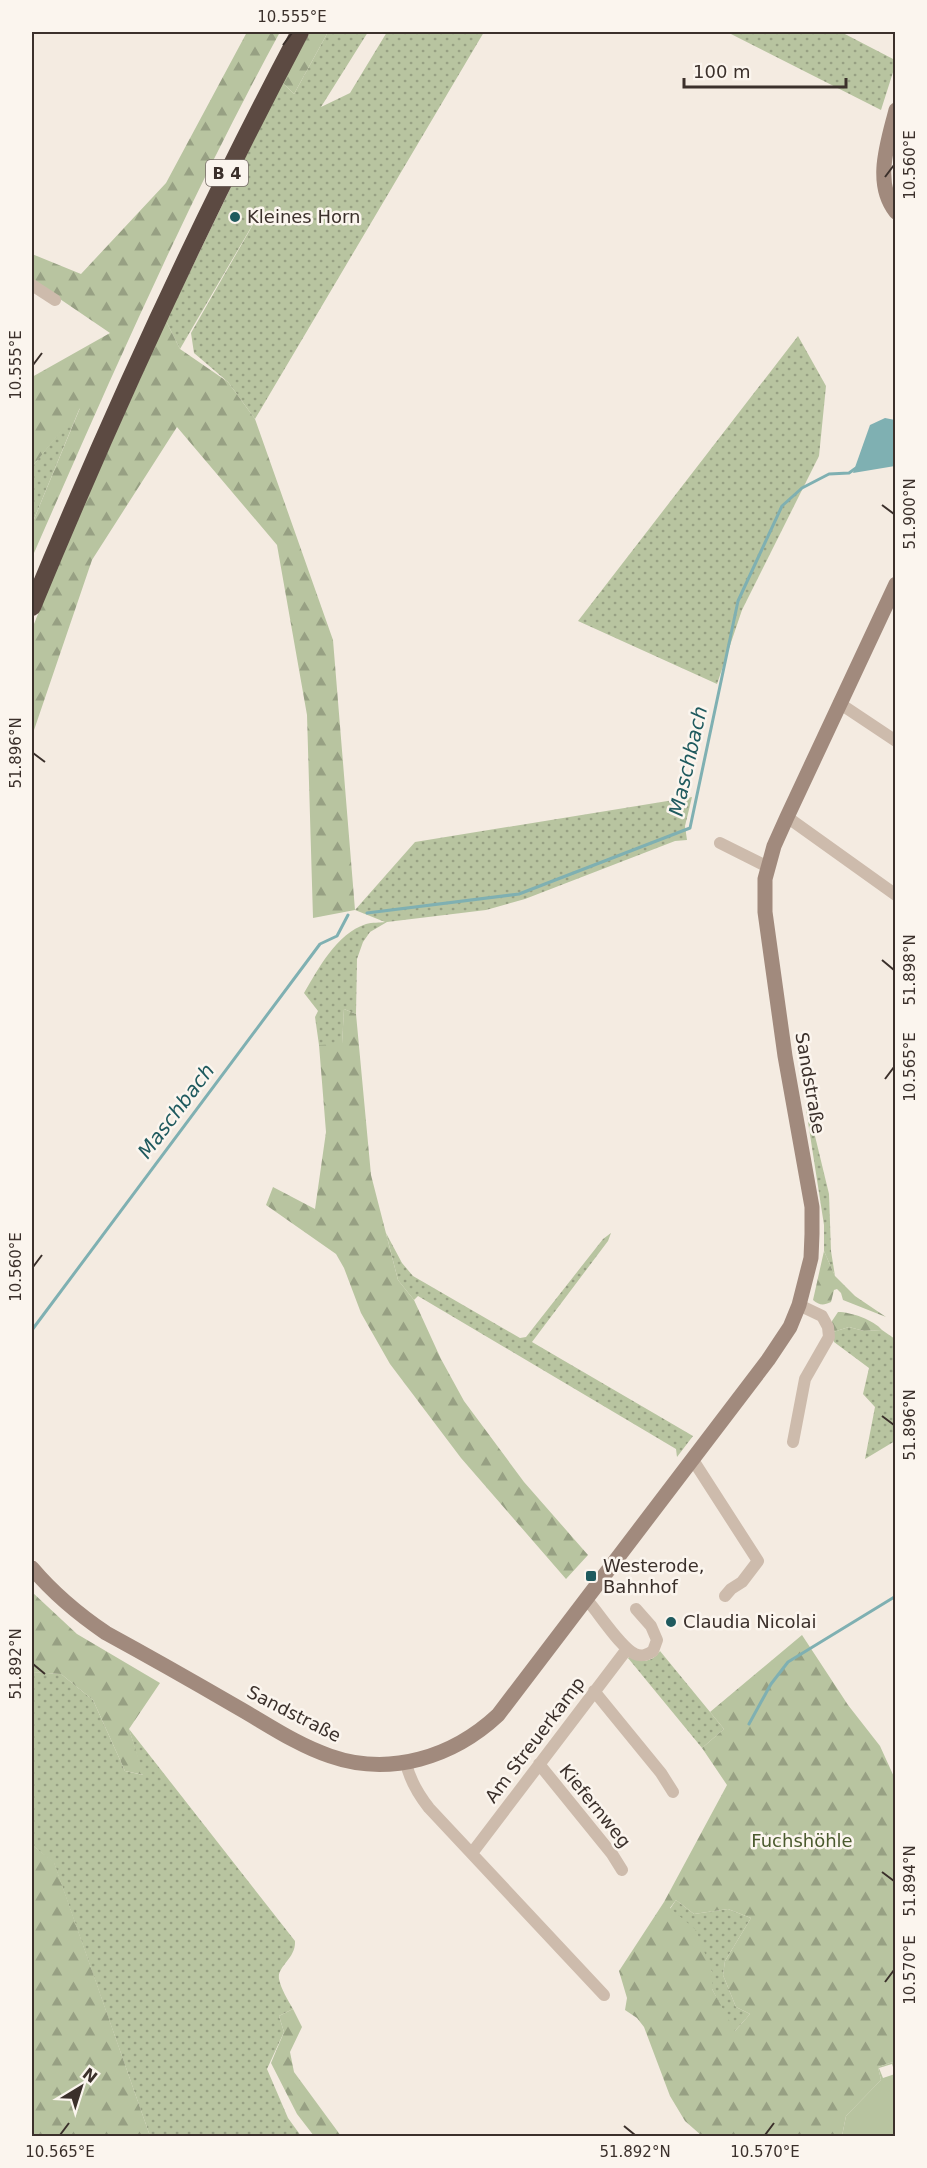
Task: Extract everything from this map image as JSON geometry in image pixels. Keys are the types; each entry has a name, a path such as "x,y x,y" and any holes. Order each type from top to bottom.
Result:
{"highway":[{"name":"B 4","path":"32,579 153,314 203,198 288,32"},
{"name":"B 4","path":"153,314 300,32"},
{"name":"B 4","path":"32,607 125,375"}],"street":[{"path":"896,110 884,158 884,184 891,205 896,212"},
{"path":"32,285 55,300"},
{"name":"Sandstraße","path":"32,1568 61,1599 80,1615 117,1638 313,1749 356,1763 406,1763 449,1750 487,1725 511,1700 768,1360 790,1327 799,1305 811,1258 812,1207 771,965 765,912 765,879 774,846 839,702 896,584"},
{"path":"839,702 896,741"},
{"path":"787,817 896,895"},
{"path":"720,843 768,867"},
{"path":"793,1442 805,1379 829,1336 822,1316 799,1305"},
{"path":"693,1460 758,1561 742,1582 725,1596"},
{"path":"587,1600 627,1649 637,1655 644,1655 653,1651 657,1640 651,1626 636,1609"},
{"name":"Am Streuerkamp","path":"472,1853 627,1649"},
{"path":"594,1691 661,1773 673,1792"},
{"path":"406,1763 408,1774 419,1795 604,1995"},
{"name":"Kiefernweg","path":"539,1764 612,1854 622,1870"}],"green space":[{"path":"247,32 280,32 182,225 121,355 34,553 32,551 32,524 80,408 32,467 32,377 110,333 32,280 32,254 81,274 166,183"},
{"path":"310,32 328,32 294,94 282,82"},
{"path":"328,32 368,32 321,107 350,93 387,32 484,32 255,419 228,382 194,353 191,333 267,200 180,349 166,321 282,82 294,94"},
{"path":"727,32 841,32 895,60 881,110"},
{"path":"166,321 180,349 228,382 255,419 333,640 355,910 313,918 307,715 277,545 177,427 92,560 32,736 32,629 65,546"},
{"path":"798,336 826,386 819,456 742,610 717,684 578,621"},
{"path":"81,405 32,524 32,467"},
{"path":"692,797 685,826 687,840 675,841 525,899 486,910 387,922 370,932 363,942 357,959 356,1014 344,1009 342,1045 319,1045 315,1017 318,1011 304,993 329,953 346,935 366,924 385,922 355,910 415,842"},
{"path":"344,1009 356,1014 371,1175 398,1280 414,1300 441,1359 464,1401 524,1482 588,1555 566,1579 461,1458 390,1364 361,1313 344,1268 336,1254 266,1205 273,1187 315,1209 326,1132 319,1045 342,1044"},
{"path":"808,1107 829,1194 831,1251 835,1276 824,1251 824,1225 806,1109"},
{"path":"386,1233 402,1263 413,1276 520,1338 526,1337 603,1239 611,1233 608,1241 532,1342 693,1436 677,1457 676,1449 418,1296 414,1300 398,1280"},
{"path":"824,1251 835,1276 855,1296 886,1317 843,1300 837,1289 834,1290 831,1302 821,1304 813,1300"},
{"path":"838,1312 862,1317 882,1330 864,1331 849,1327 833,1332 832,1321"},
{"path":"849,1327 864,1331 882,1330 895,1339 895,1441 865,1459 875,1407 863,1394 869,1368 834,1342 833,1332"},
{"path":"32,1592 77,1634 160,1683 129,1729 144,1775 125,1771 93,1700 61,1674 32,1672"},
{"name":"Fuchshöhle","path":"802,1635 848,1705 880,1746 895,1779 895,2066 893,2062 878,2067 881,2080 846,2116 842,2136 702,2136 685,2121 670,2096 644,2027 637,2018 625,2010 627,1998 619,1971 664,1902 727,1785 702,1748 724,1729 710,1712","holes":["676,1900 694,1914 728,1909 751,1918 725,1961 723,1975 736,2007 750,2014 735,2031 712,1989 712,1972 696,1930 670,1908"]},
{"path":"660,1651 724,1729 702,1748 628,1658 631,1655 642,1661 654,1658"},
{"path":"32,1672 61,1674 93,1700 125,1771 143,1775 129,1729 295,1941 293,1953 279,1974 283,1991 293,2009 279,2016 284,2032 267,2069 288,2118 301,2136 150,2136 54,1863 32,1845"},
{"path":"32,1845 54,1862 150,2136 32,2136"},
{"path":"676,1900 694,1914 728,1909 751,1918 725,1961 723,1975 736,2007 750,2014 734,2032 712,1989 712,1972 670,1909"},
{"path":"293,2009 302,2027 290,2052 294,2072 341,2136 314,2136 297,2114 271,2063 284,2032 279,2016"},
{"path":"893,2062 895,2073 892,2064 879,2068 883,2078 895,2074 895,2136 842,2136 846,2116 881,2080 878,2067"}],"water":[{"path":"885,418 895,420 895,466 853,473 870,425"}],"waterway":[{"name":"Maschbach","path":"367,913 519,894 690,828 738,601 782,506 802,488 829,474 849,473 856,468"},
{"name":"Maschbach","path":"32,1330 320,944 337,936 348,915"},
{"path":"749,1724 771,1684 788,1662 896,1596"}],"place":[{"name":"Kleines Horn","path":"235,217"},
{"name":"Westerode, Bahnhof","path":"591,1576"},
{"name":"Claudia Nicolai","path":"671,1622"}]}
